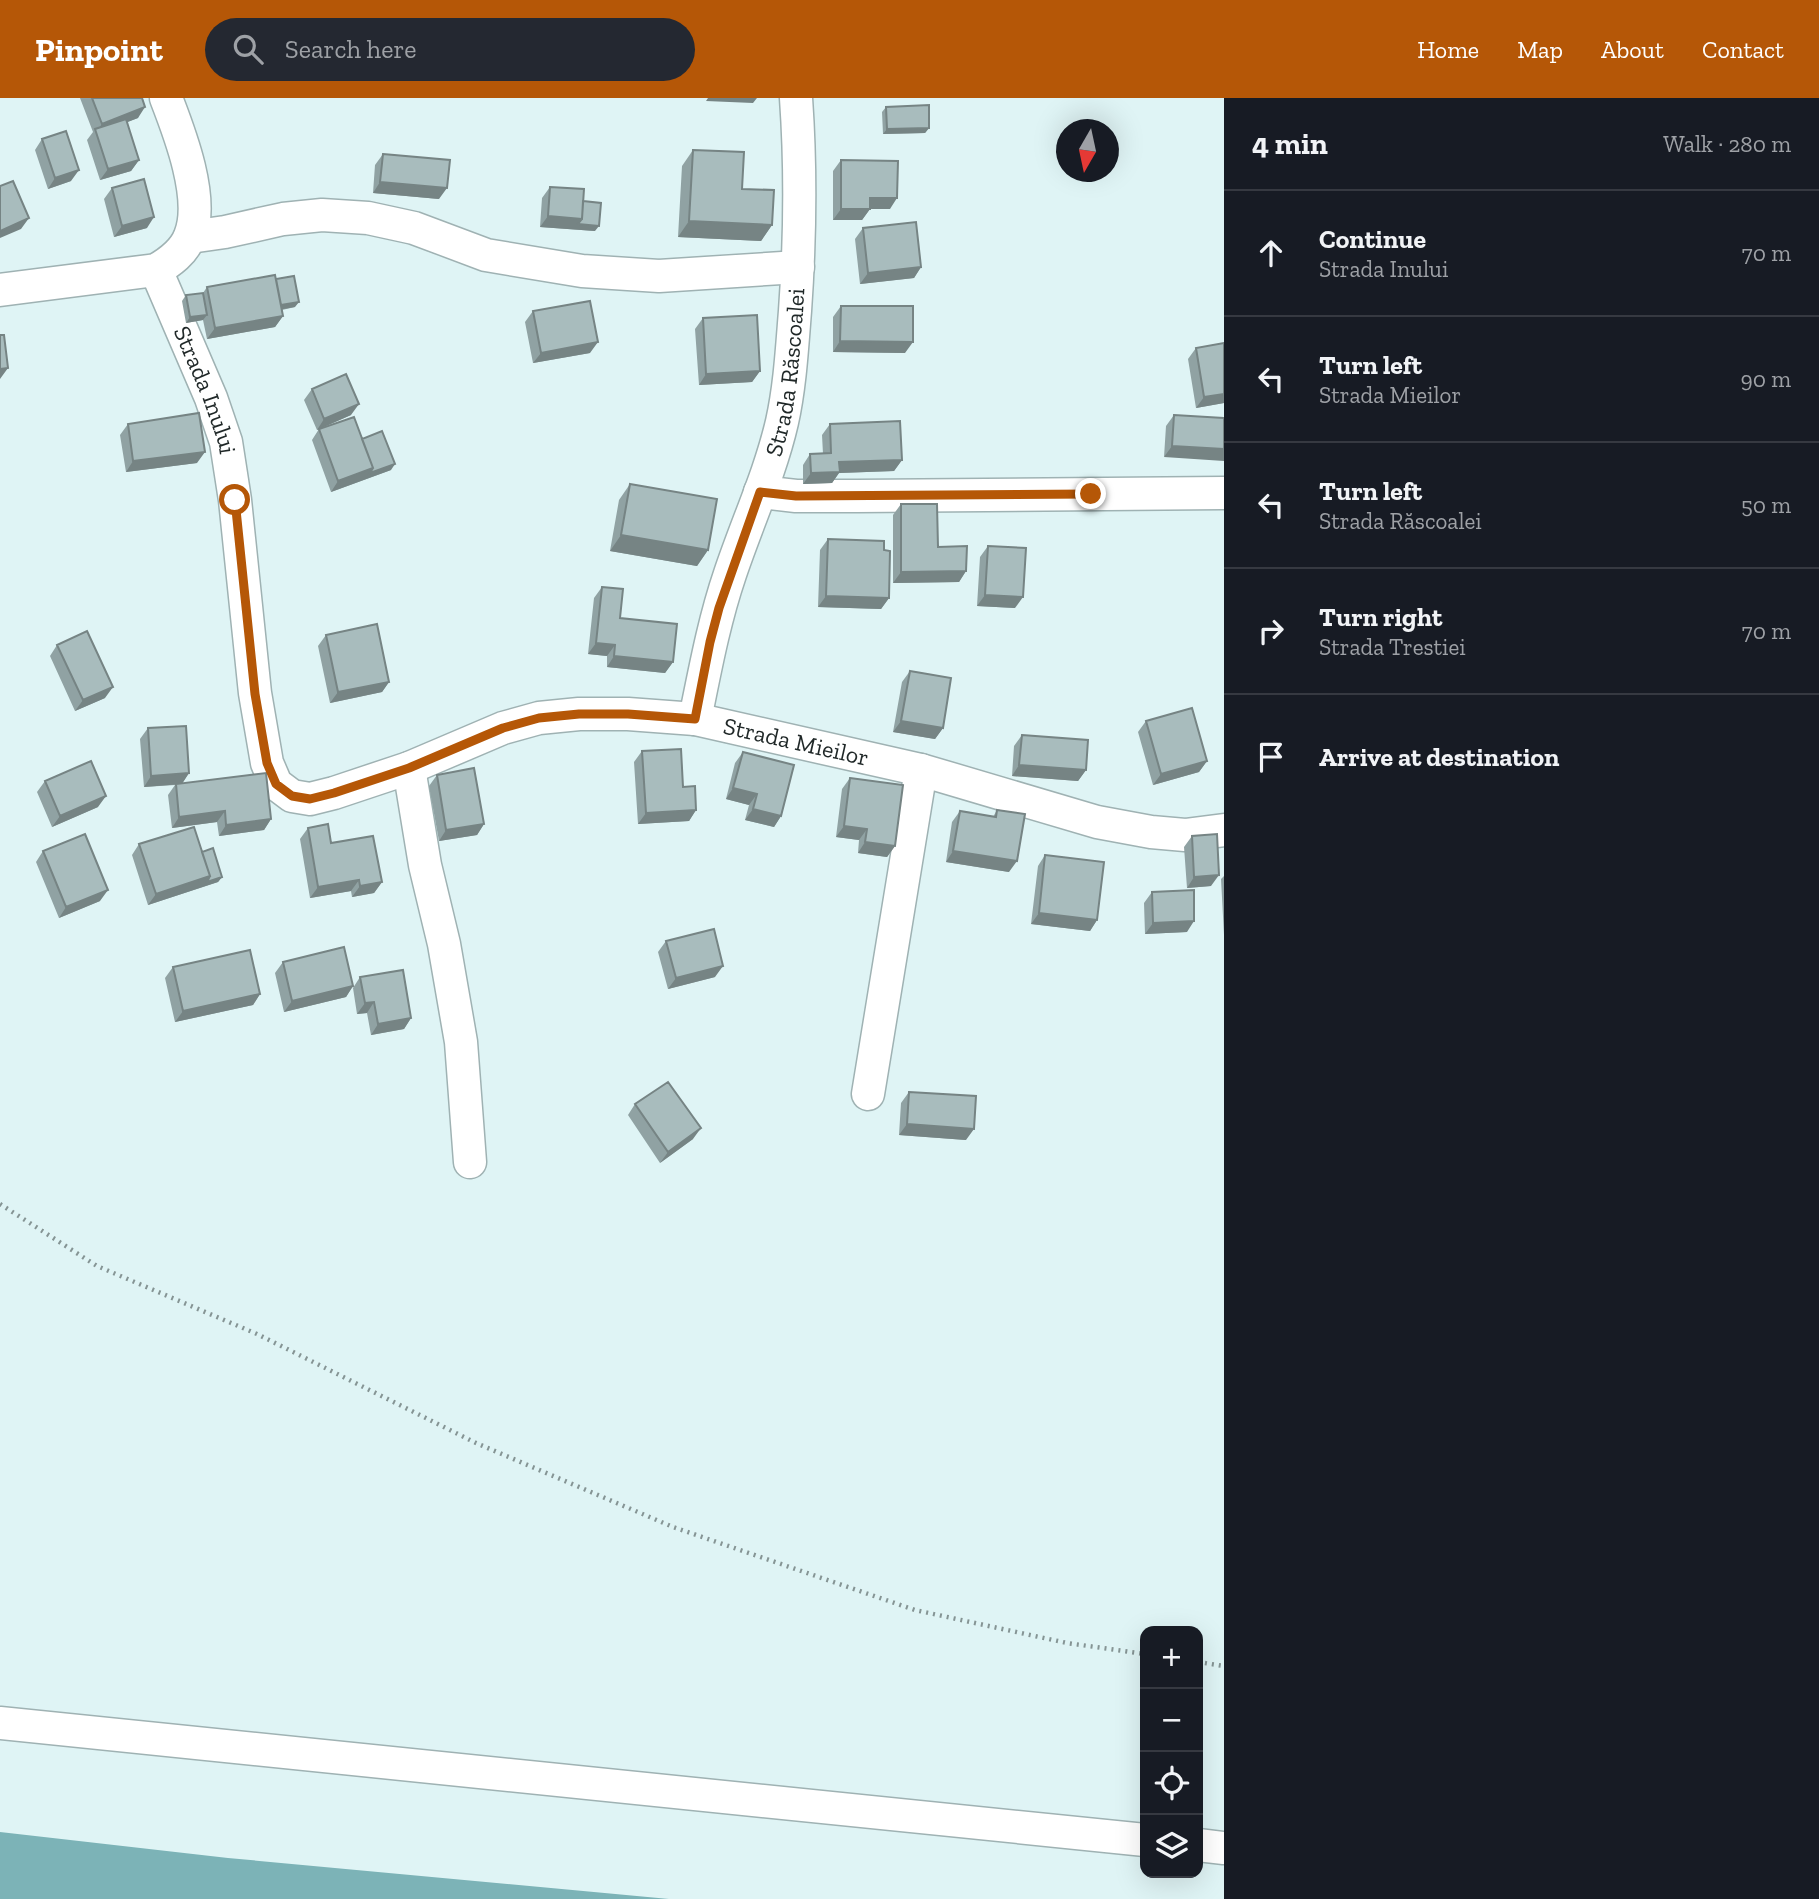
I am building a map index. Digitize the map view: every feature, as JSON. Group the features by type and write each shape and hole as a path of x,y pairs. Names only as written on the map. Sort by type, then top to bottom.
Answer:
{"street":[{"path":"0,290 156,270 182,250 190,237 196,202 187,161 166,98"},
{"name":"Strada Răscoalei","path":"695,719 719,608 773,457 782,420 792,358 798,268 796,98"},
{"path":"190,237 283,219 322,215 368,218 414,228 486,255 582,271 659,276 798,268"},
{"name":"Strada Inului","path":"156,270 211,398 226,442 235,500 255,694 267,763 276,784 292,796"},
{"path":"760,492 796,496 1224,493"},
{"name":"Strada Mieilor","path":"292,796 310,799 334,793 409,768 503,728 539,718 579,714 628,714 695,719 921,770 1097,822 1185,835 1224,830"},
{"path":"409,768 425,865 444,944 461,1042 470,1161"},
{"path":"868,1094 921,770"},
{"path":"0,1723 1140,1839"},
{"path":"1203,1846 1224,1848"}],"path":[{"path":"0,1204 97,1266 257,1334 476,1443 673,1527 915,1610 1067,1643 1140,1653"},
{"path":"1203,1663 1224,1666"}],"water":[{"path":"0,1832 228,1858 669,1899 0,1899"}],"building":[{"path":"92,98 142,98 145,107 102,124"},
{"path":"929,105 929,128 887,129 886,107"},
{"path":"126,119 139,160 108,169 95,129"},
{"path":"66,131 79,170 55,178 42,139"},
{"path":"693,150 744,152 742,189 774,190 772,225 689,221"},
{"path":"383,154 450,160 447,188 380,182"},
{"path":"841,160 898,161 897,198 870,198 870,209 841,209"},
{"path":"144,179 154,217 122,226 112,188"},
{"path":"13,181 29,218 0,231 0,186"},
{"path":"550,187 584,189 582,219 548,216"},
{"path":"583,201 601,203 599,226 578,224 582,219"},
{"path":"916,222 921,267 868,273 863,228"},
{"path":"275,275 283,316 215,328 207,287"},
{"path":"294,276 299,302 281,305 276,279"},
{"path":"203,293 207,315 190,317 186,295"},
{"path":"590,301 598,342 541,353 533,311"},
{"path":"841,306 913,306 913,342 840,341"},
{"path":"757,315 760,371 706,374 703,318"},
{"path":"0,335 4,335 8,368 0,369"},
{"path":"1224,343 1224,394 1204,397 1196,348"},
{"path":"346,374 359,404 324,419 312,389"},
{"path":"199,413 205,452 133,461 128,424"},
{"path":"1174,415 1224,418 1224,449 1172,446"},
{"path":"354,417 373,468 338,481 319,429"},
{"path":"900,421 902,460 839,462 840,472 811,473 810,454 831,453 830,424"},
{"path":"382,431 395,464 370,473 373,468 362,439"},
{"path":"630,484 717,499 708,550 621,535"},
{"path":"901,504 937,504 938,547 967,546 966,571 901,572"},
{"path":"828,539 884,541 884,550 890,551 889,598 826,596"},
{"path":"988,546 1026,548 1023,597 985,595"},
{"path":"602,587 623,589 620,618 677,624 673,662 614,656 615,645 596,643"},
{"path":"377,624 389,682 338,692 326,635"},
{"path":"87,631 113,687 83,700 57,645"},
{"path":"910,671 951,678 943,728 901,721"},
{"path":"1192,708 1207,761 1161,774 1146,721"},
{"path":"186,726 189,773 151,776 148,728"},
{"path":"1022,735 1088,740 1086,770 1019,765"},
{"path":"681,749 683,787 695,786 696,810 646,813 642,751"},
{"path":"743,752 794,765 781,816 753,809 757,794 733,788"},
{"path":"91,761 106,796 60,816 45,781"},
{"path":"474,768 484,824 446,830 437,775"},
{"path":"266,773 271,819 226,825 225,811 179,817 176,784"},
{"path":"850,778 903,785 895,846 865,842 867,829 844,826"},
{"path":"997,810 1025,814 1017,861 953,851 960,811 996,817"},
{"path":"328,824 331,843 373,836 382,882 360,886 359,880 318,887 308,828"},
{"path":"194,827 210,876 156,894 139,844"},
{"path":"85,834 108,890 66,907 43,851"},
{"path":"1217,834 1219,875 1194,877 1192,836"},
{"path":"213,848 222,877 207,882 210,876 202,852"},
{"path":"1045,855 1104,862 1097,920 1039,913"},
{"path":"1194,890 1194,921 1153,923 1152,892"},
{"path":"714,929 723,966 676,978 666,941"},
{"path":"344,947 353,986 292,1001 283,962"},
{"path":"250,950 260,994 183,1011 173,967"},
{"path":"403,970 411,1018 378,1024 374,1002 365,1003 360,977"},
{"path":"668,1082 701,1128 668,1152 635,1104"},
{"path":"909,1092 976,1096 974,1129 907,1124"}],"route":[{"path":"235,500 255,694 267,763 276,784 292,796 310,799 409,768 503,728 539,718 579,714 628,714 695,719 719,608 760,492 796,496 1091,494"}]}
